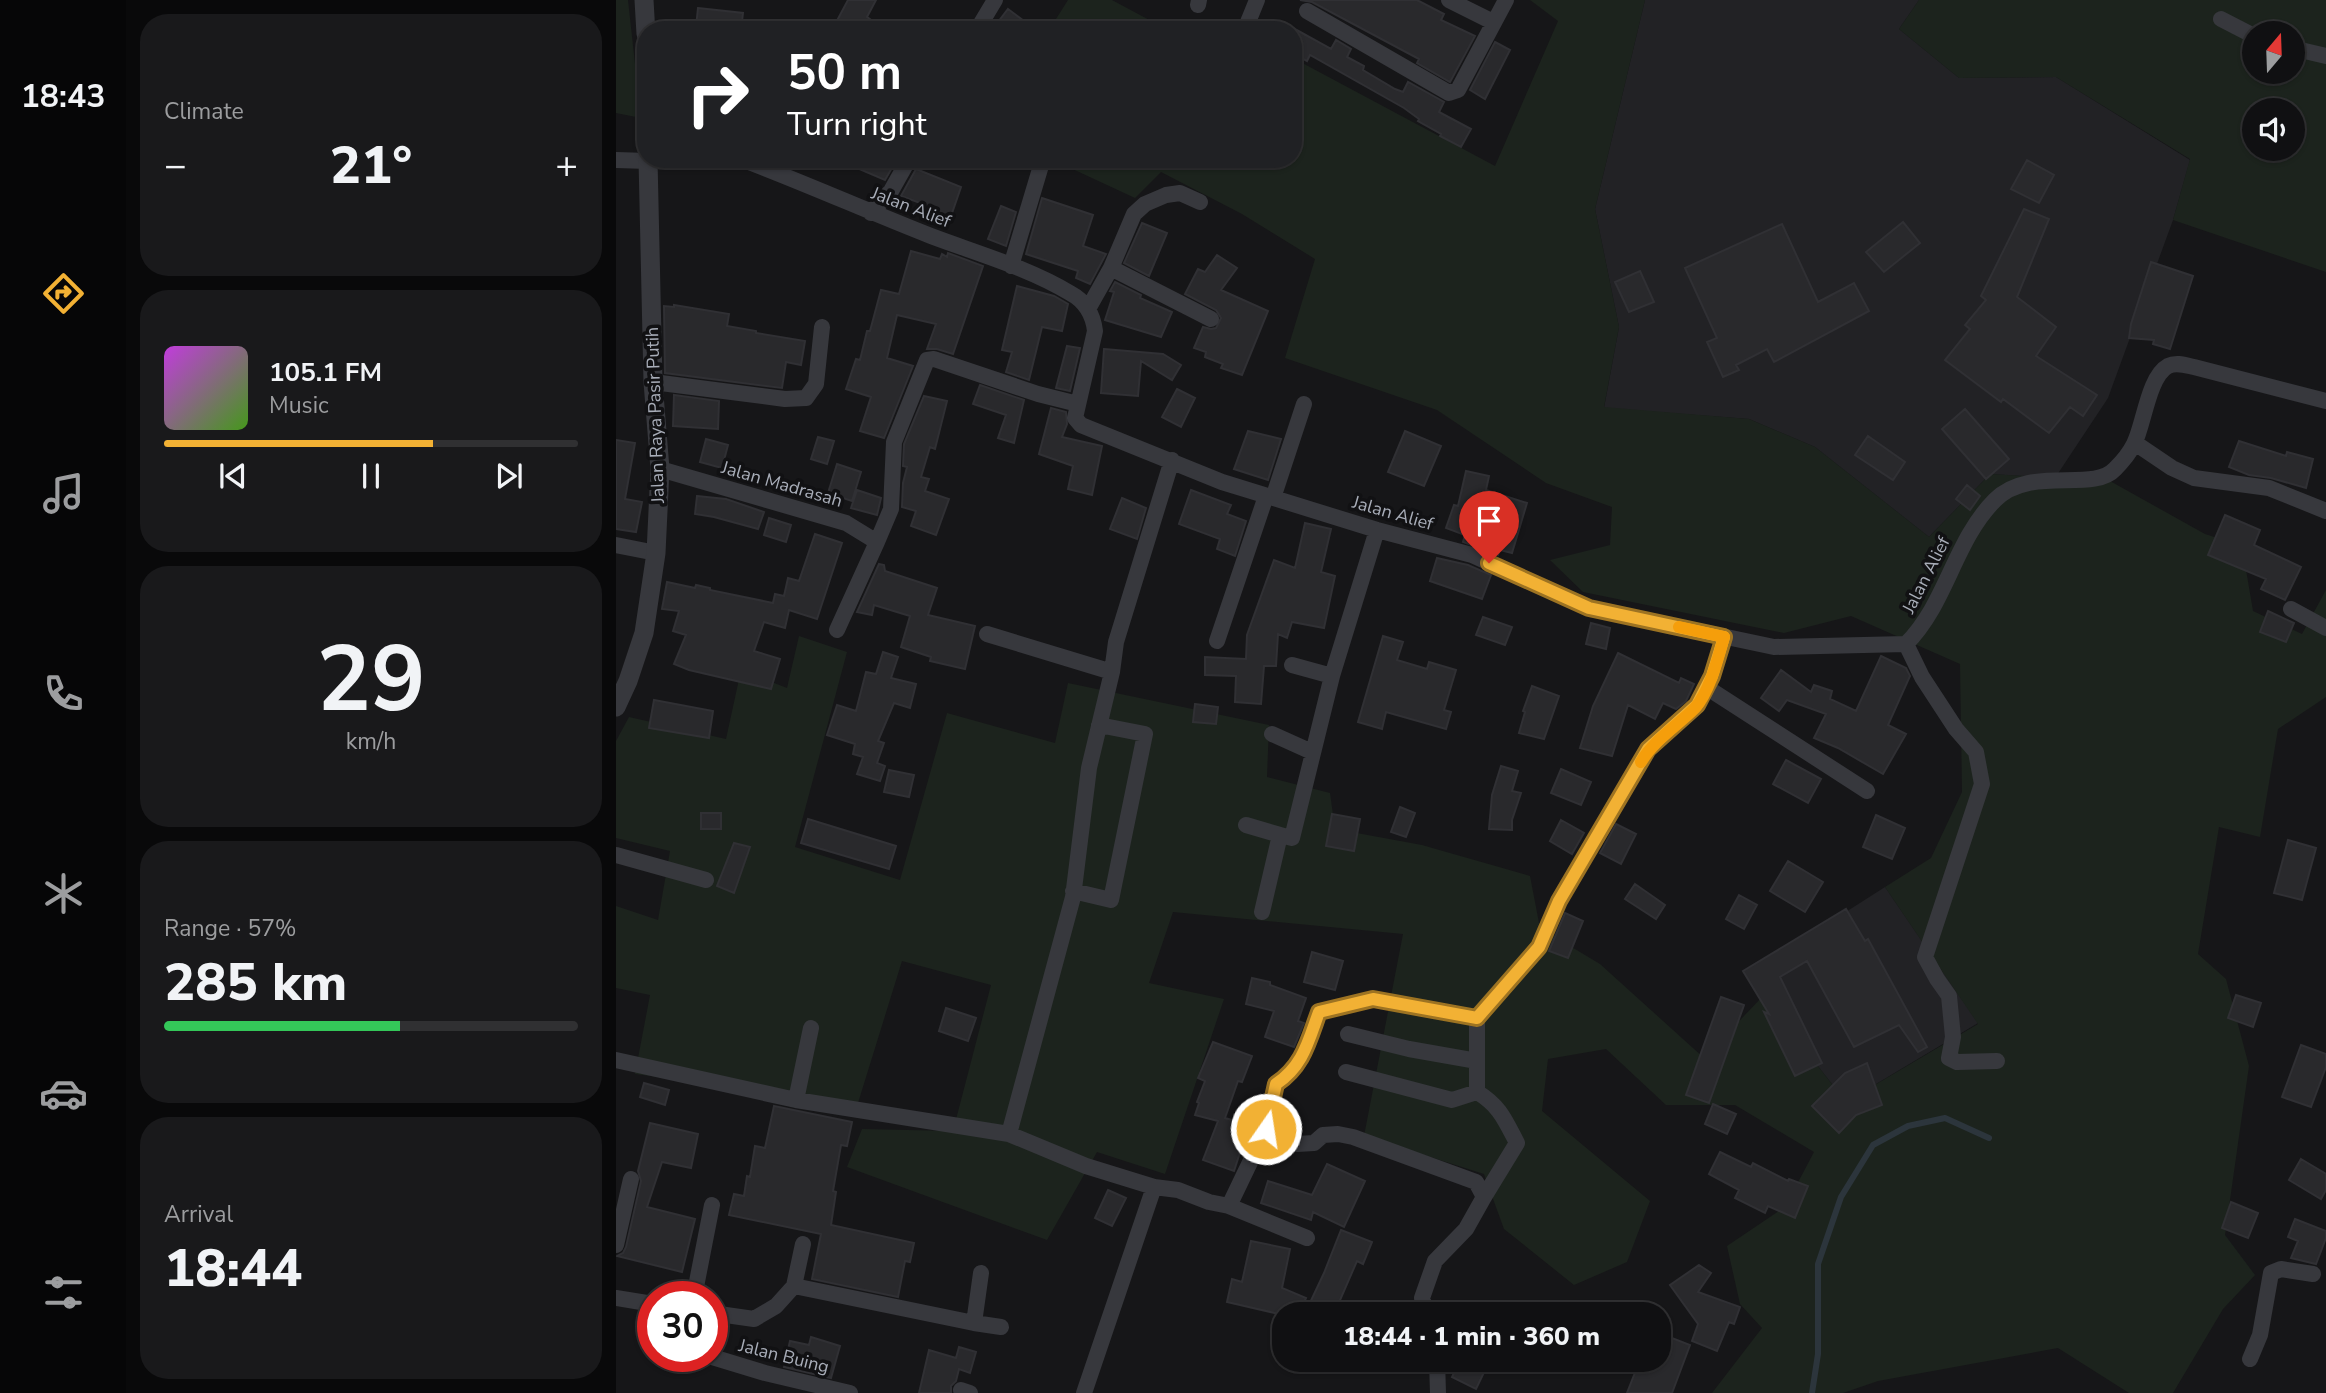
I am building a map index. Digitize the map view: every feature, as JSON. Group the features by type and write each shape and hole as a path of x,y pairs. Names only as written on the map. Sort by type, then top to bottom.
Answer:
{"street":[{"path":"644,0 645,21"},
{"path":"982,21 995,0"},
{"path":"1248,21 1257,0"},
{"path":"1449,0 1493,22"},
{"path":"1307,11 1449,93 1458,90 1506,0"},
{"path":"2221,19 2242,30"},
{"path":"2305,51 2326,56"},
{"path":"616,160 637,160"},
{"name":"Jalan Raya Pasir Putih","path":"616,707 622,679 644,634 656,553 660,469 653,382 648,168"},
{"name":"Jalan Alief","path":"763,168 1010,265 1070,292 1088,309"},
{"path":"872,213 891,191 904,168"},
{"path":"1010,265 1040,168"},
{"path":"837,630 891,509 894,442 927,360 934,359 1038,394 1078,404 1095,331 1094,319 1088,309 1111,268 1134,214 1145,204 1166,195 1180,193 1200,202"},
{"path":"1111,268 1211,319"},
{"path":"653,382 785,399 806,398 816,384 822,327"},
{"name":"Jalan Alief","path":"1078,404 1075,418 1081,425 1222,482 1377,530 1472,555 1589,608 1773,647 1906,643 1922,628 1972,527 1997,497 2016,486 2045,480 2096,479 2113,471 2134,443 2155,382 2168,366 2178,363 2326,401"},
{"path":"1217,640 1304,404"},
{"path":"2134,443 2194,478 2269,488 2326,511"},
{"path":"1009,1134 1073,891 1089,768 1112,671 1116,642 1172,460"},
{"name":"Jalan Madrasah","path":"660,469 846,523 877,542"},
{"path":"1246,825 1292,838 1332,676 1377,530"},
{"path":"616,545 656,553"},
{"path":"2291,610 2326,628"},
{"path":"987,634 1112,671"},
{"path":"1477,1092 1477,1018 1539,947 1559,901 1648,749 1697,705 1712,676 1724,637"},
{"path":"1906,643 1923,677 1956,729 1976,752 1982,784 1925,957 1949,996 1954,1037 1949,1058 1957,1062 1997,1061"},
{"path":"1292,665 1332,676"},
{"path":"1706,687 1867,791"},
{"path":"1073,891 1111,900 1145,734 1099,725"},
{"path":"1272,734 1312,751"},
{"path":"1262,912 1279,835"},
{"path":"616,855 706,880"},
{"path":"1230,1206 1266,1129 1276,1084 1292,1073 1319,1012 1373,999 1477,1018"},
{"path":"796,1100 811,1028"},
{"path":"1348,1034 1409,1049 1477,1061"},
{"path":"616,1060 796,1100 1009,1134 1086,1166 1230,1206 1307,1238"},
{"path":"1346,1072 1452,1100 1477,1092 1493,1102 1517,1143 1466,1229 1435,1261 1422,1298 1423,1302"},
{"path":"1266,1129 1297,1144 1314,1143 1323,1135 1338,1134 1353,1138 1476,1182 1484,1197"},
{"path":"616,1245 631,1179"},
{"path":"1084,1393 1154,1187"},
{"path":"698,1281 712,1205"},
{"path":"728,1315 754,1318 776,1306 794,1286 803,1244"},
{"path":"2250,1359 2260,1335 2271,1273 2281,1269 2313,1273"},
{"path":"974,1323 981,1273"},
{"path":"794,1286 1001,1327"},
{"path":"616,1298 637,1301"},
{"name":"Jalan Buing","path":"728,1362 850,1393"},
{"path":"1437,1372 1438,1393"}],"shaded area":[{"path":"616,0 628,0 637,82 637,117 616,113"},
{"path":"1068,0 1112,0 1151,21 1055,21"},
{"path":"1530,0 1645,0 1595,209 1619,327 1604,407 1749,419 1815,447 1929,537 1990,474 2110,481 2205,534 2242,546 2253,611 2302,634 2326,590 2326,697 2278,729 2260,837 2219,827 2198,954 2226,979 2249,1066 2225,1235 2255,1275 2223,1309 2173,1393 2129,1393 2058,1348 1878,1381 1843,1393 1712,1393 1762,1328 1740,1304 1727,1246 1785,1207 1814,1152 1735,1105 1666,1105 1606,1049 1548,1059 1542,1111 1650,1201 1627,1262 1574,1285 1504,1229 1484,1174 1364,1136 1403,934 1173,912 1149,983 1224,999 1165,1174 1097,1152 1047,1240 847,1167 862,1129 953,1131 991,985 902,961 858,1103 635,1074 650,995 616,988 616,906 658,920 670,851 616,838 616,741 629,717 726,739 741,670 787,688 799,636 847,652 795,847 900,880 947,713 1055,743 1068,683 1269,725 1267,777 1330,793 1335,829 1422,845 1530,876 1540,928 1600,964 1704,1058 1763,996 1846,1102 1978,1024 1885,887 1931,858 1962,792 1960,664 1851,616 1784,633 1583,592 1550,560 1610,545 1612,507 1546,483 1437,410 1285,358 1315,259 1242,214 1161,172 1135,198 1070,168 1302,168 1302,63 1495,166 1558,21"},
{"path":"1645,0 1919,0 1899,29 1959,78 2056,77 2190,160 2173,220 2108,398 2055,478 1990,474 1929,537 1815,447 1749,419 1604,408 1619,327 1595,209"},
{"path":"1919,0 2326,0 2326,272 2173,220 2190,159 2056,77 1959,78 1899,29"},
{"path":"1885,887 1978,1023 1846,1102 1763,996 1766,963"}],"building":[{"path":"848,0 876,0 867,17 869,21 837,21"},
{"path":"1300,0 1417,0 1444,14 1441,20 1475,36 1450,82 1417,63 1419,59 1312,2"},
{"path":"698,8 743,13 742,21 697,21"},
{"path":"1008,9 1024,21 999,21"},
{"path":"1302,33 1331,49 1336,40 1351,49 1347,57 1364,66 1363,70 1403,92 1408,82 1444,102 1439,112 1471,129 1461,147 1418,121 1419,119 1404,108 1310,55 1307,61 1302,58"},
{"path":"1495,42 1510,50 1485,99 1470,90"},
{"path":"2027,160 2054,175 2039,203 2011,189"},
{"path":"857,168 892,168 885,180"},
{"path":"916,169 961,187 950,219 932,213 934,208 901,196"},
{"path":"1042,198 1093,215 1083,246 1106,254 1090,284 1076,278 1078,271 1026,254"},
{"path":"1001,206 1016,212 1006,246 988,239"},
{"path":"2024,209 2049,219 2017,297 2056,327 2036,356 2097,395 2083,416 2070,407 2049,433 2003,399 2001,402 1945,360 1970,329 1965,325 1986,300 1981,296"},
{"path":"1903,222 1920,243 1884,272 1866,252"},
{"path":"1142,223 1167,233 1149,276 1124,263"},
{"path":"1782,224 1818,302 1854,283 1869,311 1774,362 1767,349 1736,365 1739,370 1723,377 1707,342 1717,338 1685,268"},
{"path":"911,251 940,259 942,254 947,257 948,253 983,266 953,354 927,349 936,324 897,315 887,358 913,366 884,438 860,431 871,397 846,389 856,359 860,360 881,290 899,294"},
{"path":"1217,255 1237,268 1221,290 1268,311 1242,375 1221,368 1223,364 1205,357 1206,352 1194,348 1203,327 1216,328 1221,318 1216,310 1185,294 1198,269 1205,272"},
{"path":"2151,262 2193,276 2170,349 2153,344 2154,340 2129,338"},
{"path":"1640,271 1654,302 1629,312 1615,282"},
{"path":"1115,282 1141,295 1140,298 1172,312 1161,337 1105,320 1114,292 1110,291"},
{"path":"1017,286 1054,296 1068,304 1062,331 1042,327 1029,380 1006,372 1012,352 1002,350"},
{"path":"674,305 729,314 727,326 805,341 801,365 786,362 782,388 665,373 664,306"},
{"path":"1067,346 1080,348 1070,391 1056,388"},
{"path":"1104,349 1163,354 1181,365 1172,380 1141,361 1138,396 1101,393"},
{"path":"980,385 1024,400 1014,443 998,438 1006,415 973,404"},
{"path":"1177,389 1195,398 1181,427 1162,417"},
{"path":"674,395 719,401 718,429 673,426"},
{"path":"924,396 947,401 935,449 930,447 921,477 929,479 925,491 949,499 936,535 911,526 916,511 902,507 907,467 903,466 904,444"},
{"path":"1051,408 1066,412 1067,424 1062,437 1102,446 1092,495 1068,489 1073,466 1039,454"},
{"path":"1965,409 2009,459 1986,479 1942,429"},
{"path":"1248,431 1281,439 1268,480 1234,469"},
{"path":"1405,431 1441,446 1424,486 1388,472"},
{"path":"1868,436 1905,462 1893,480 1855,455"},
{"path":"818,437 834,441 827,464 811,459"},
{"path":"706,439 728,445 722,468 700,462"},
{"path":"616,440 635,443 625,499 642,502 636,532 616,529"},
{"path":"2239,441 2286,456 2287,452 2313,459 2306,488 2249,475 2229,467"},
{"path":"837,464 861,472 852,501 828,493"},
{"path":"1466,471 1489,476 1486,490 1527,503 1512,553 1500,550 1498,555 1463,542 1465,535 1446,528 1454,505 1458,506"},
{"path":"1967,485 1980,496 1970,510 1956,499"},
{"path":"857,490 881,498 877,515 851,508"},
{"path":"1191,490 1231,505 1227,514 1246,521 1235,556 1217,549 1220,539 1179,524"},
{"path":"697,496 726,499 764,512 758,529 695,514"},
{"path":"1122,498 1146,508 1137,539 1110,529"},
{"path":"2225,515 2260,530 2254,545 2301,567 2285,600 2261,589 2266,579 2208,555"},
{"path":"769,518 791,525 786,542 764,535"},
{"path":"1305,523 1331,529 1321,572 1335,576 1324,628 1292,622 1287,638 1278,634 1276,666 1264,666 1261,704 1235,702 1236,676 1205,675 1205,657 1246,659 1247,635 1274,560 1295,568"},
{"path":"815,534 842,543 817,619 789,610 785,628 764,622 754,651 780,659 771,689 674,664 686,635 673,631 679,611 662,609 667,582 695,588 696,585 773,603 775,594 784,596 788,578 799,581"},
{"path":"1437,558 1468,565 1491,575 1482,599 1430,581"},
{"path":"879,564 884,565 885,571 937,588 928,615 975,626 965,669 930,661 931,657 901,647 910,616 874,605 872,615 857,612"},
{"path":"2268,611 2294,623 2286,642 2260,632"},
{"path":"1483,617 1512,627 1505,645 1476,635"},
{"path":"1591,623 1610,628 1606,649 1586,644"},
{"path":"1383,636 1403,642 1397,660 1427,669 1429,662 1456,670 1444,710 1451,712 1446,729 1386,712 1382,729 1358,722"},
{"path":"883,652 898,657 891,678 916,684 910,708 894,703 878,741 884,743 877,763 885,766 880,781 857,774 863,757 853,754 855,744 827,735 837,705 856,711 866,672 876,674"},
{"path":"1618,653 1679,683 1681,678 1694,684 1686,701 1676,709 1663,703 1655,719 1628,705 1612,756 1580,748 1593,706"},
{"path":"1881,656 1906,668 1910,676 1888,725 1906,734 1883,774 1838,748 1814,738 1826,714 1787,700 1779,711 1761,698 1781,670 1811,692 1814,685 1832,691 1830,699 1856,711"},
{"path":"1532,686 1559,696 1544,739 1519,733"},
{"path":"654,700 713,711 709,738 649,728"},
{"path":"1195,704 1218,707 1216,724 1193,722"},
{"path":"1786,760 1821,779 1808,803 1773,784"},
{"path":"1501,766 1518,771 1512,791 1521,793 1512,820 1512,830 1489,829 1492,795"},
{"path":"1561,769 1591,782 1581,805 1551,793"},
{"path":"889,770 914,775 909,797 884,792"},
{"path":"1400,807 1415,813 1406,837 1391,832"},
{"path":"701,813 721,813 721,829 701,829"},
{"path":"1332,814 1360,819 1354,851 1326,846"},
{"path":"1876,815 1905,828 1892,859 1863,847"},
{"path":"808,819 896,846 889,869 801,843"},
{"path":"1561,820 1584,833 1572,854 1550,841"},
{"path":"1616,824 1636,834 1621,864 1600,853"},
{"path":"2288,840 2316,848 2302,900 2274,893"},
{"path":"734,843 750,847 734,893 717,886"},
{"path":"1788,861 1823,882 1805,912 1770,891"},
{"path":"1635,884 1665,905 1656,919 1625,899"},
{"path":"1739,895 1757,905 1744,929 1726,919"},
{"path":"1846,909 1865,941 1868,939 1927,1047 1918,1052 1899,1025 1854,1047 1807,961 1780,977 1822,1063 1795,1076 1764,1012 1769,1014 1743,971"},
{"path":"1565,913 1583,921 1568,958 1549,951"},
{"path":"1312,952 1343,961 1335,990 1304,982"},
{"path":"1252,978 1270,982 1270,985 1306,998 1298,1021 1304,1023 1294,1047 1265,1037 1274,1011 1246,1004"},
{"path":"2236,995 2261,1003 2253,1027 2228,1018"},
{"path":"1721,997 1744,1005 1709,1103 1686,1095"},
{"path":"946,1008 976,1018 968,1041 939,1031"},
{"path":"1213,1042 1252,1056 1242,1082 1238,1081 1225,1118 1249,1125 1234,1171 1203,1160 1218,1121 1195,1115 1205,1081 1198,1078"},
{"path":"2301,1045 2326,1054 2326,1067 2311,1107 2282,1097"},
{"path":"1867,1063 1882,1105 1856,1115 1839,1133 1812,1106 1845,1073"},
{"path":"644,1083 669,1090 665,1105 640,1097"},
{"path":"1713,1104 1736,1114 1727,1134 1705,1124"},
{"path":"774,1106 852,1122 847,1146 841,1145 833,1191 836,1192 831,1225 914,1243 910,1262 905,1261 898,1297 812,1279 821,1234 729,1215 734,1194 744,1196 755,1146 765,1148"},
{"path":"650,1123 698,1134 691,1168 662,1162 647,1207 695,1219 682,1272 617,1256 623,1253 626,1247 641,1181 638,1171"},
{"path":"1720,1152 1751,1167 1753,1163 1788,1181 1789,1179 1808,1186 1795,1218 1768,1206 1765,1213 1735,1198 1739,1190 1709,1174"},
{"path":"2301,1159 2326,1174 2326,1190 2321,1199 2289,1180"},
{"path":"1327,1164 1365,1181 1344,1227 1313,1212 1311,1220 1261,1203 1268,1181 1312,1195"},
{"path":"1108,1190 1126,1198 1112,1226 1095,1218"},
{"path":"2231,1202 2258,1213 2248,1238 2222,1228"},
{"path":"2295,1219 2326,1231 2316,1264 2291,1258 2298,1241 2288,1237"},
{"path":"1341,1230 1372,1242 1363,1264 1357,1261 1339,1302 1310,1302"},
{"path":"1251,1241 1290,1249 1282,1288 1306,1298 1304,1302 1272,1302 1272,1312 1227,1302 1232,1279 1242,1282"},
{"path":"1699,1265 1711,1273 1698,1292 1740,1307 1734,1324 1729,1322 1717,1351 1692,1341 1698,1324 1670,1285"},
{"path":"811,1337 840,1346 831,1378 784,1367 790,1341 809,1345"},
{"path":"1671,1338 1690,1345 1672,1393 1627,1393 1635,1372 1671,1372"},
{"path":"959,1347 976,1352 970,1373 959,1369 956,1381 951,1386 951,1393 919,1393 929,1350 956,1358"},
{"path":"1454,1372 1484,1372 1476,1389 1452,1377"}],"waterway":[{"path":"1812,1393 1818,1354 1818,1264 1841,1197 1873,1145 1908,1126 1945,1118 1989,1138"}],"slow traffic":[{"path":"1641,762 1648,749 1697,705 1712,676 1724,637 1679,627"}],"route":[{"path":"1266,1129 1276,1084 1292,1073 1319,1012 1373,999 1477,1018 1539,947 1559,901 1648,749 1697,705 1712,676 1724,637 1589,608 1489,563"}]}
